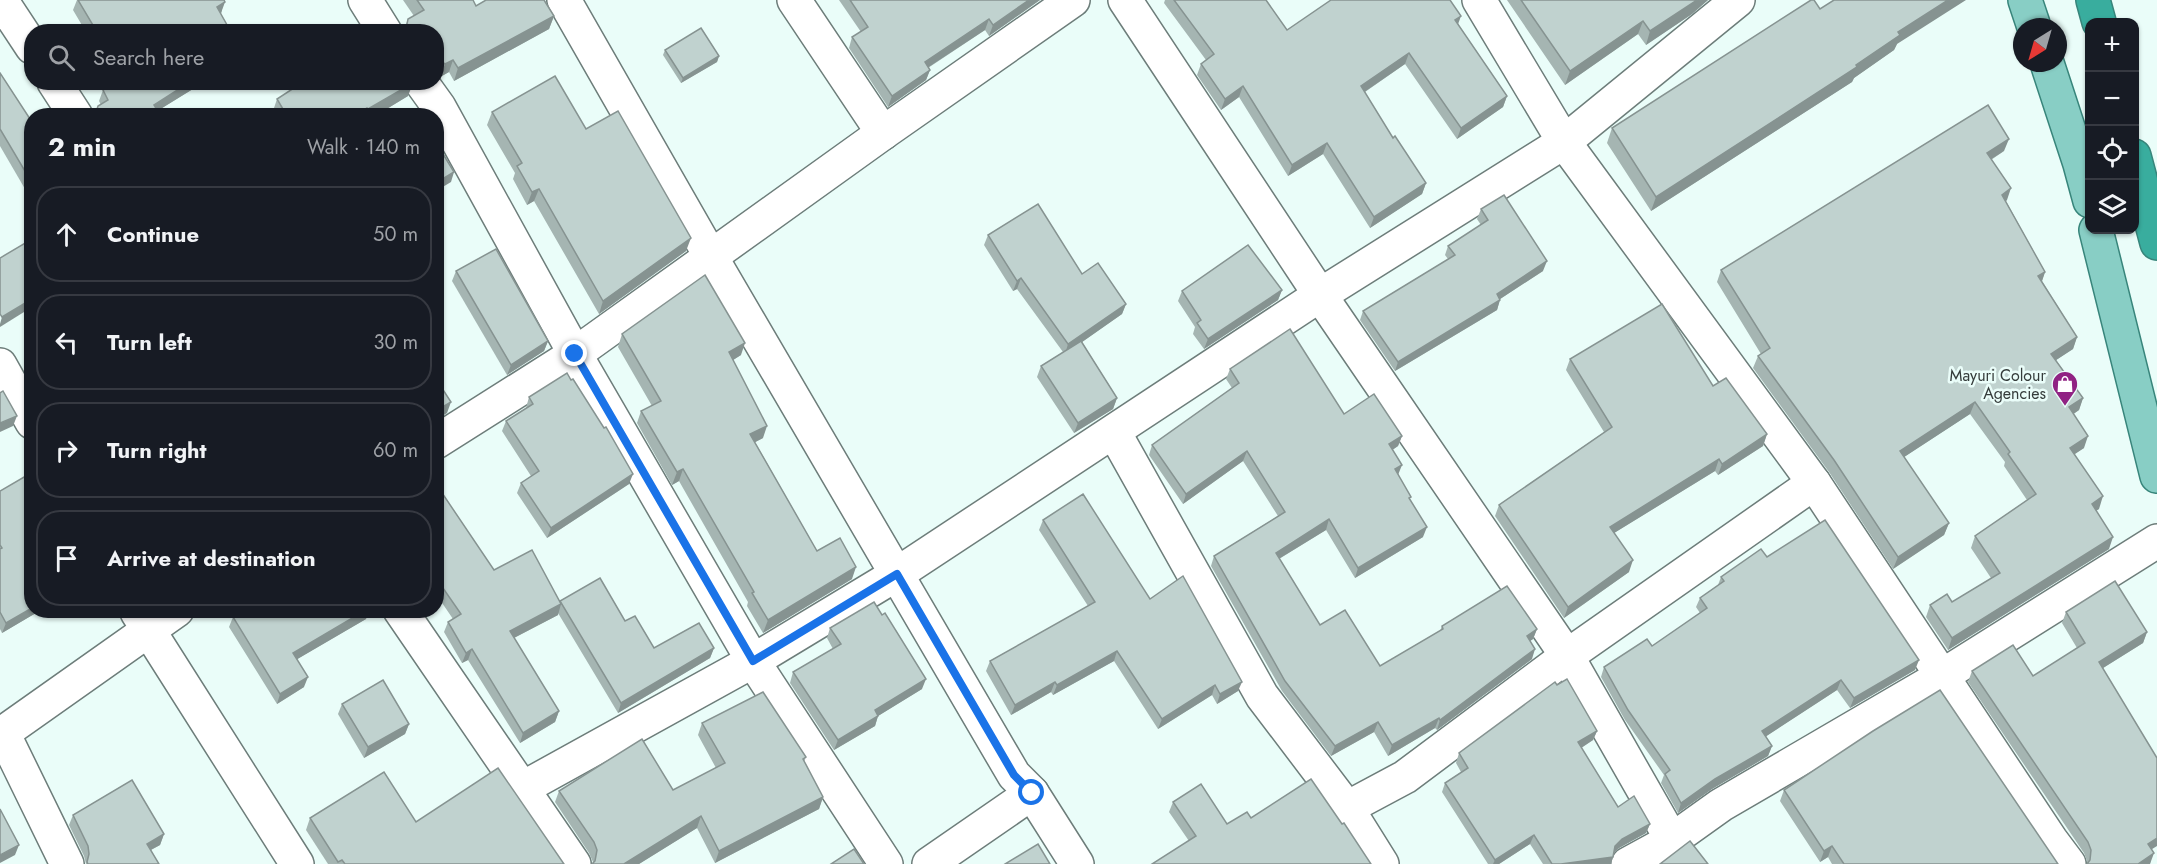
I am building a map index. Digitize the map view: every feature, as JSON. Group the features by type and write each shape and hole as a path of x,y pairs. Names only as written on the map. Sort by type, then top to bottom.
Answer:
{"highway":[{"path":"2093,0 2098,18"},
{"path":"2139,175 2157,243"}],"main road":[{"path":"2025,0 2031,18"},
{"path":"2050,72 2085,182"},
{"path":"2097,234 2157,476"}],"street":[{"path":"365,0 380,24"},
{"path":"564,0 711,257 1014,775 1032,793 1077,864"},
{"path":"794,0 883,133"},
{"path":"444,437 575,354 1073,0"},
{"path":"1125,0 1320,295 1567,656 1672,840"},
{"path":"1479,0 1564,142 1814,483 2050,840 2069,864"},
{"path":"523,788 753,661 897,574 1320,295 1564,142 1738,0"},
{"path":"5,4 24,34"},
{"path":"59,90 71,108"},
{"path":"427,90 440,108"},
{"path":"444,116 575,354 753,661 886,864"},
{"path":"0,365 24,408"},
{"path":"1114,432 1262,696 1347,808 1382,864"},
{"path":"1347,808 1406,777 1567,656 1814,483"},
{"path":"1628,864 1672,840 1721,805 1942,676 2157,541"},
{"path":"406,618 574,864"},
{"path":"67,864 3,733 142,620 297,864"},
{"path":"929,864 1032,793"}],"building":[{"path":"78,0 224,0 225,2 217,7 227,24 92,24"},
{"path":"417,0 473,0 476,6 486,0 544,0 554,16 458,68 453,60 444,63 444,24 407,24 408,19 424,10"},
{"path":"850,0 1029,0 993,25 989,19 925,62 930,70 892,96 852,37 868,27"},
{"path":"1174,0 1266,0 1287,30 1331,0 1450,0 1461,16 1455,20 1507,96 1461,128 1409,53 1361,86 1393,138 1395,136 1426,183 1374,217 1327,143 1292,165 1243,86 1225,99 1201,64 1214,54"},
{"path":"1521,0 1697,0 1650,31 1643,21 1570,71"},
{"path":"1814,0 1820,9 1834,0 1948,0 1898,32 1900,35 1856,65 1857,67 1656,197 1612,128"},
{"path":"701,28 719,56 683,78 665,50"},
{"path":"0,73 24,110 24,170 0,129"},
{"path":"555,76 586,129 618,111 691,238 603,301 539,189 532,192 517,166 522,163 492,112"},
{"path":"103,90 177,90 154,105 156,108 97,108 108,100"},
{"path":"291,90 401,90 370,108 282,108 277,99"},
{"path":"1988,105 2009,139 1987,153 2011,188 2002,195 2045,272 2038,276 2077,337 2051,354 2083,398 2069,407 2088,436 2070,448 2103,496 2092,504 2113,537 1952,638 1930,605 1947,594 1952,602 2000,573 1975,536 2036,494 2008,454 2010,452 1975,402 1900,451 1949,523 1898,557 1834,460 1758,356 1770,348 1721,270"},
{"path":"444,156 454,172 444,178"},
{"path":"1504,195 1547,261 1497,294 1500,300 1398,362 1363,311 1455,255 1448,246 1488,220 1481,209"},
{"path":"1038,204 1082,274 1098,263 1126,304 1068,344 1021,278 1017,281 988,235"},
{"path":"24,244 24,304 2,317 0,314 0,258"},
{"path":"1248,245 1282,290 1208,339 1197,323 1201,320 1182,291"},
{"path":"496,249 548,341 511,365 456,271"},
{"path":"705,275 745,343 729,352 767,426 750,434 817,551 840,538 856,567 768,620 683,469 677,472 641,411 661,401 622,334"},
{"path":"1662,304 1713,386 1726,378 1767,434 1722,464 1719,459 1610,527 1633,560 1568,607 1499,505 1612,427 1570,359"},
{"path":"1290,329 1344,414 1374,394 1402,436 1389,444 1402,465 1395,469 1427,527 1358,568 1329,519 1276,553 1320,625 1345,610 1380,666 1443,629 1442,626 1507,586 1537,629 1527,636 1535,649 1440,720 1439,718 1392,745 1378,722 1335,746 1285,681 1214,556 1285,512 1247,451 1186,494 1152,445 1239,383 1230,369"},
{"path":"1081,341 1117,398 1078,423 1041,366"},
{"path":"567,373 604,428 606,427 633,474 551,528 521,483 539,471 506,421 533,404 529,397"},
{"path":"3,391 17,416 0,423 0,393"},
{"path":"444,391 451,402 444,406"},
{"path":"24,477 24,613 6,623 0,612 0,549 2,548 0,545 0,491"},
{"path":"1083,494 1150,599 1183,576 1242,682 1220,694 1215,685 1162,719 1117,651 1057,685 1055,682 1015,705 990,661 1095,602 1043,520"},
{"path":"444,496 494,570 532,550 561,604 510,631 559,711 523,733 472,649 466,653 448,622 461,614 444,590"},
{"path":"1825,520 1919,660 1854,698 1841,680 1762,731 1772,746 1715,779 1681,803 1665,774 1670,770 1628,710 1604,667 1647,639 1652,646 1707,608 1700,598 1724,581 1721,577 1761,549 1767,557"},
{"path":"600,578 625,621 635,616 654,648 699,623 714,648 621,703 560,601"},
{"path":"2115,581 2147,632 2099,662 2157,758 2157,838 2148,844 2154,853 2138,864 2087,864 2091,850 2088,842 1972,671 2013,645 2033,676 2085,643 2066,612"},
{"path":"874,602 882,615 885,613 926,679 875,710 878,716 838,740 793,672 841,644 830,628"},
{"path":"234,618 352,618 293,653 308,677 280,694"},
{"path":"1567,679 1597,731 1578,742 1618,807 1634,796 1650,824 1622,839 1615,846 1613,857 1552,864 1534,835 1495,860 1445,783 1468,768 1459,753 1555,682 1557,685"},
{"path":"383,680 409,724 368,747 342,704"},
{"path":"1940,690 2058,864 1844,864 1832,846 1824,851 1784,790"},
{"path":"763,692 806,757 803,759 823,797 719,851 701,816 624,864 592,864 595,861 597,850 594,842 559,791 642,739 673,790 725,763 702,723"},
{"path":"498,768 564,864 345,864 342,860 338,862 310,818 384,772 416,822"},
{"path":"1311,779 1371,864 1152,864 1196,836 1173,802 1201,784 1227,824 1247,812 1251,818"},
{"path":"132,780 164,834 147,844 159,864 88,864 88,846 73,815"},
{"path":"0,809 19,845 0,855"},
{"path":"1690,841 1708,864 1660,864"},
{"path":"1038,844 1050,864 1005,864"},
{"path":"854,849 864,864 831,864"}],"place":[{"name":"Mayuri Colour Agencies","path":"2065,407"}],"route":[{"path":"575,354 753,661 897,574 1014,775 1032,793"}]}
